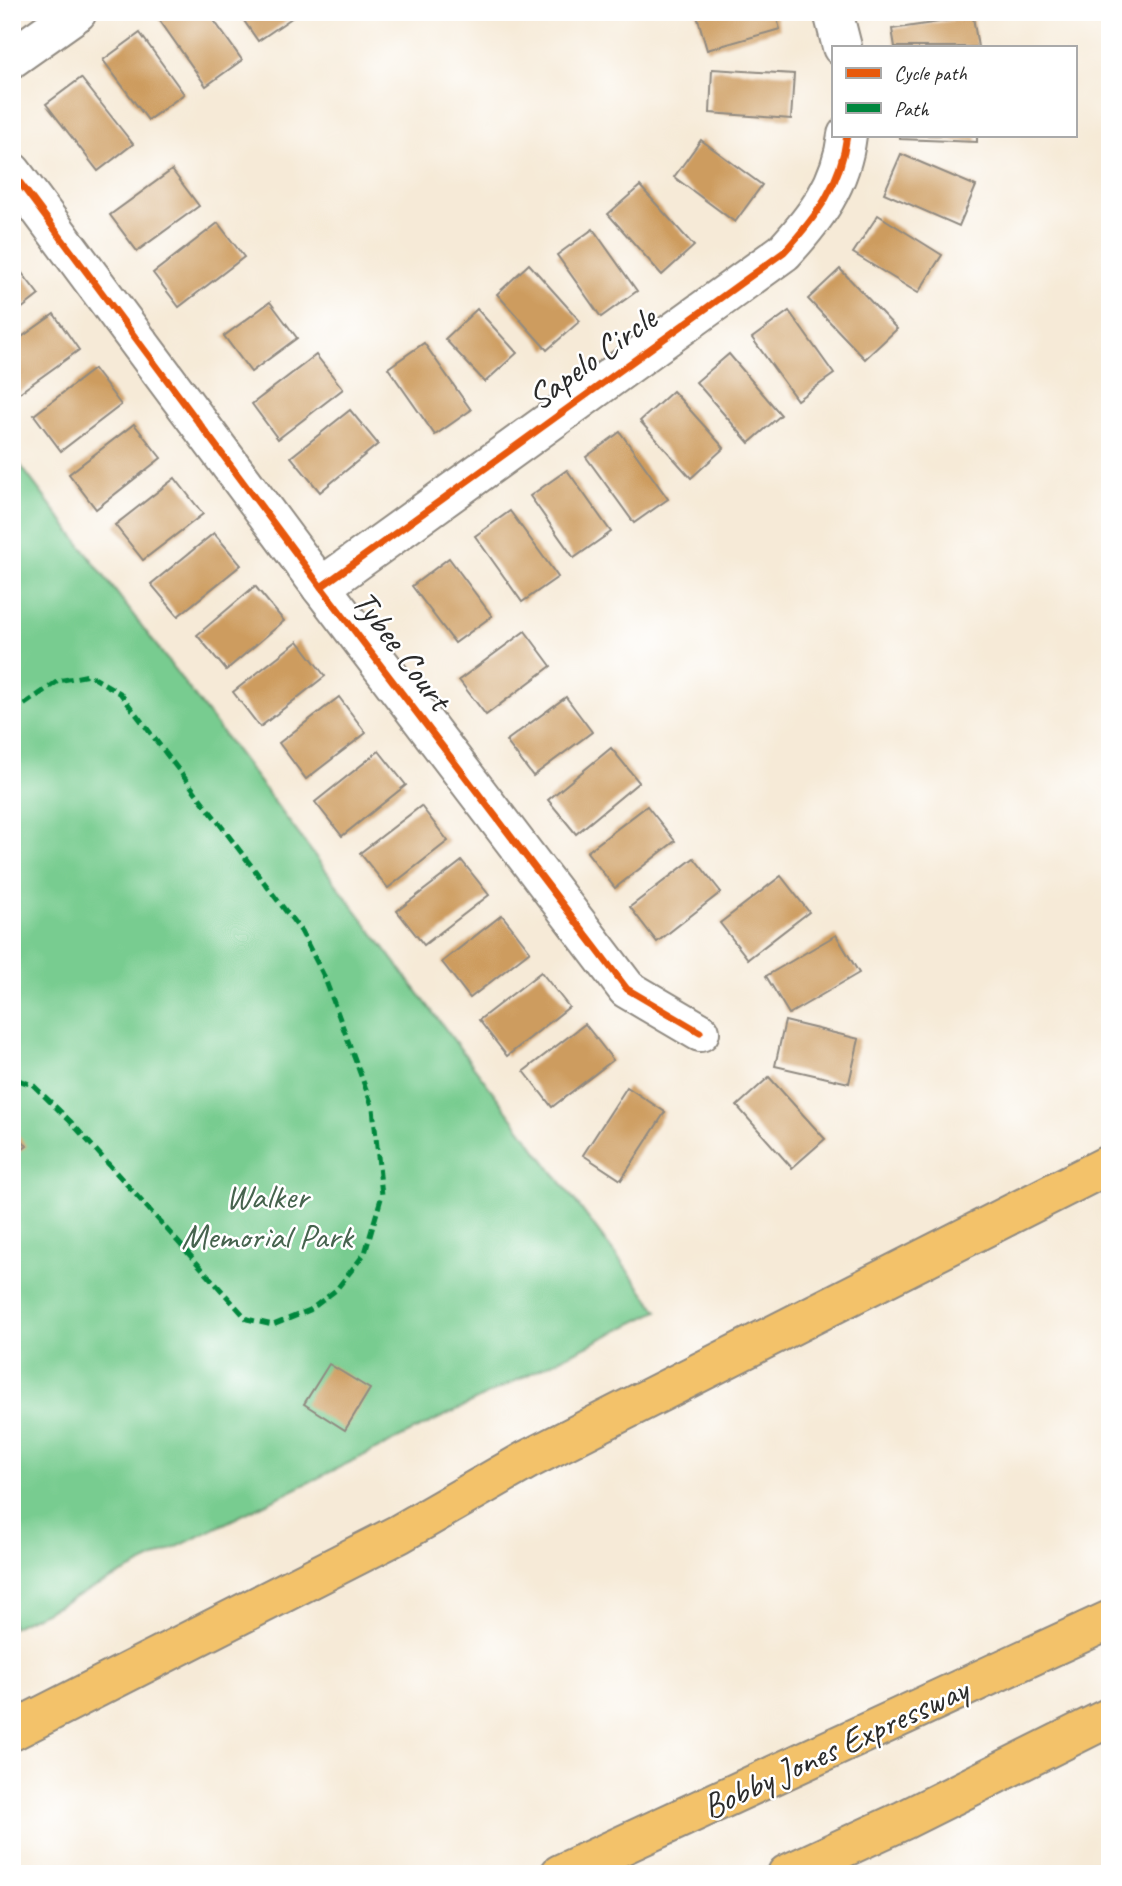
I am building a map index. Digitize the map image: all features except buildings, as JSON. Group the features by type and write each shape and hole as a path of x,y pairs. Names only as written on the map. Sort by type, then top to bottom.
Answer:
{"main road":[{"path":"12,1731 399,1534 527,1460 1110,1164"},
{"name":"Bobby Jones Expressway","path":"560,1874 1110,1620"},
{"path":"787,1874 904,1820 1110,1717"}],"street":[{"path":"12,58 77,12"},
{"path":"833,12 842,46"},
{"name":"Sapelo Circle","path":"321,587 783,252 820,212 836,183 847,136"},
{"name":"Tybee Court","path":"12,172 321,587 627,989 700,1032"}],"green space":[{"name":"Walker Memorial Park","path":"12,454 658,1311 12,1628"}],"marked path":[{"path":"12,713 58,681 89,675 120,693 301,931 324,976 373,1108 382,1195 365,1253 336,1290 310,1310 273,1325 247,1319 70,1121 33,1085 12,1078"}],"cycle path":[{"path":"321,587 784,252 826,198 839,169 847,136"},
{"path":"12,172 321,587 627,989 700,1032"}]}
